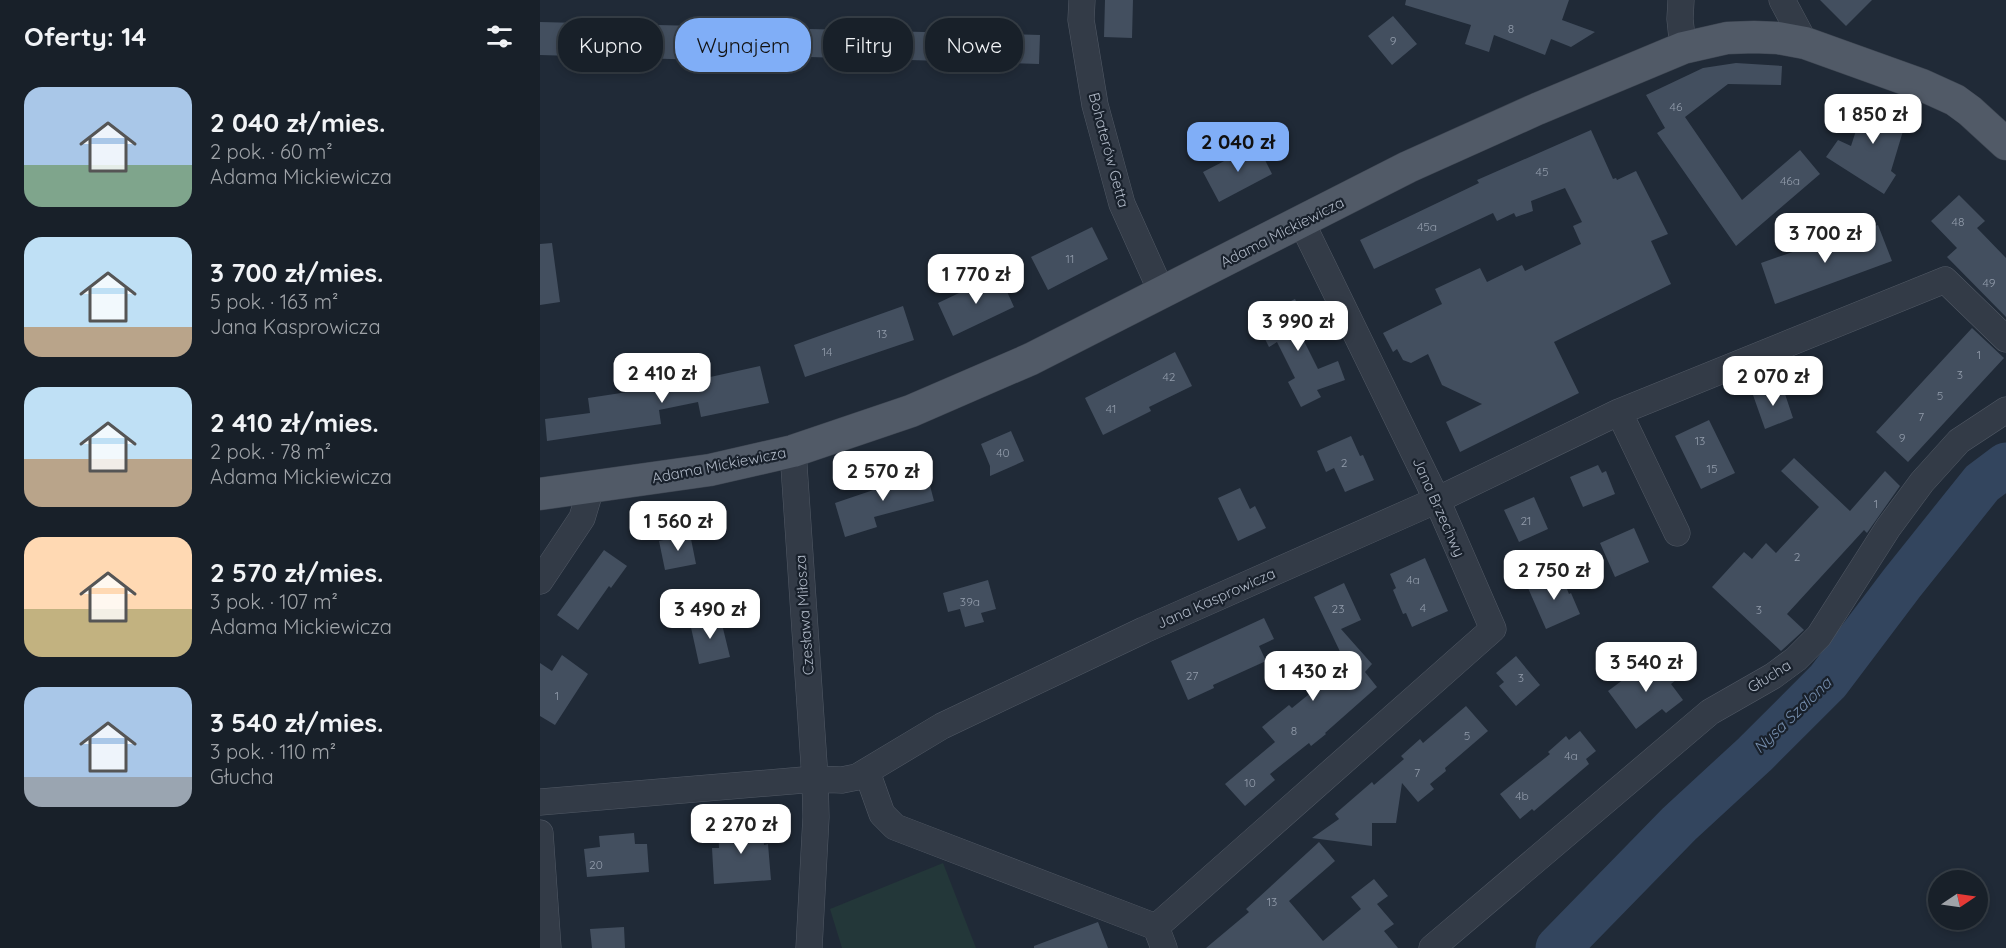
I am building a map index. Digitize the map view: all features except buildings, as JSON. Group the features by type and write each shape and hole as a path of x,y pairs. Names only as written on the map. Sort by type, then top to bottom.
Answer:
{"main road":[{"name":"Adama Mickiewicza","path":"540,494 710,470 793,451 911,411 1031,359 1408,167 1537,109 1683,48 1727,38 1778,38 1805,43 1913,81 1955,100 2006,144"}],"street":[{"name":"Bohaterów Getta","path":"1082,0 1081,20 1095,105 1122,204 1162,293"},
{"path":"1681,0 1683,48"},
{"path":"1782,0 1805,43"},
{"name":"Jana Brzechwy","path":"1160,938 1492,629 1437,500 1301,221"},
{"name":"Jana Kasprowicza","path":"815,779 850,779 867,772 942,726 1155,626 1437,500 1619,412 1945,280 2006,339"},
{"name":"Głucha","path":"1432,948 1710,712 1773,676 1797,659 1819,636 1888,528 1922,482 1959,441 2006,410"},
{"path":"1619,412 1677,533"},
{"name":"Czesława Miłosza","path":"793,451 815,779 816,817 809,948"},
{"path":"540,579 582,518 591,488"},
{"path":"867,772 882,814 895,826 1160,938"},
{"path":"540,802 815,779"},
{"path":"540,832 548,948"}],"green space":[{"path":"943,863 976,948 842,948 830,909"}],"waterway":[{"name":"Nysa Szalona","path":"1558,948 1679,824 1755,754 1828,681 1982,483 2006,465"}]}
